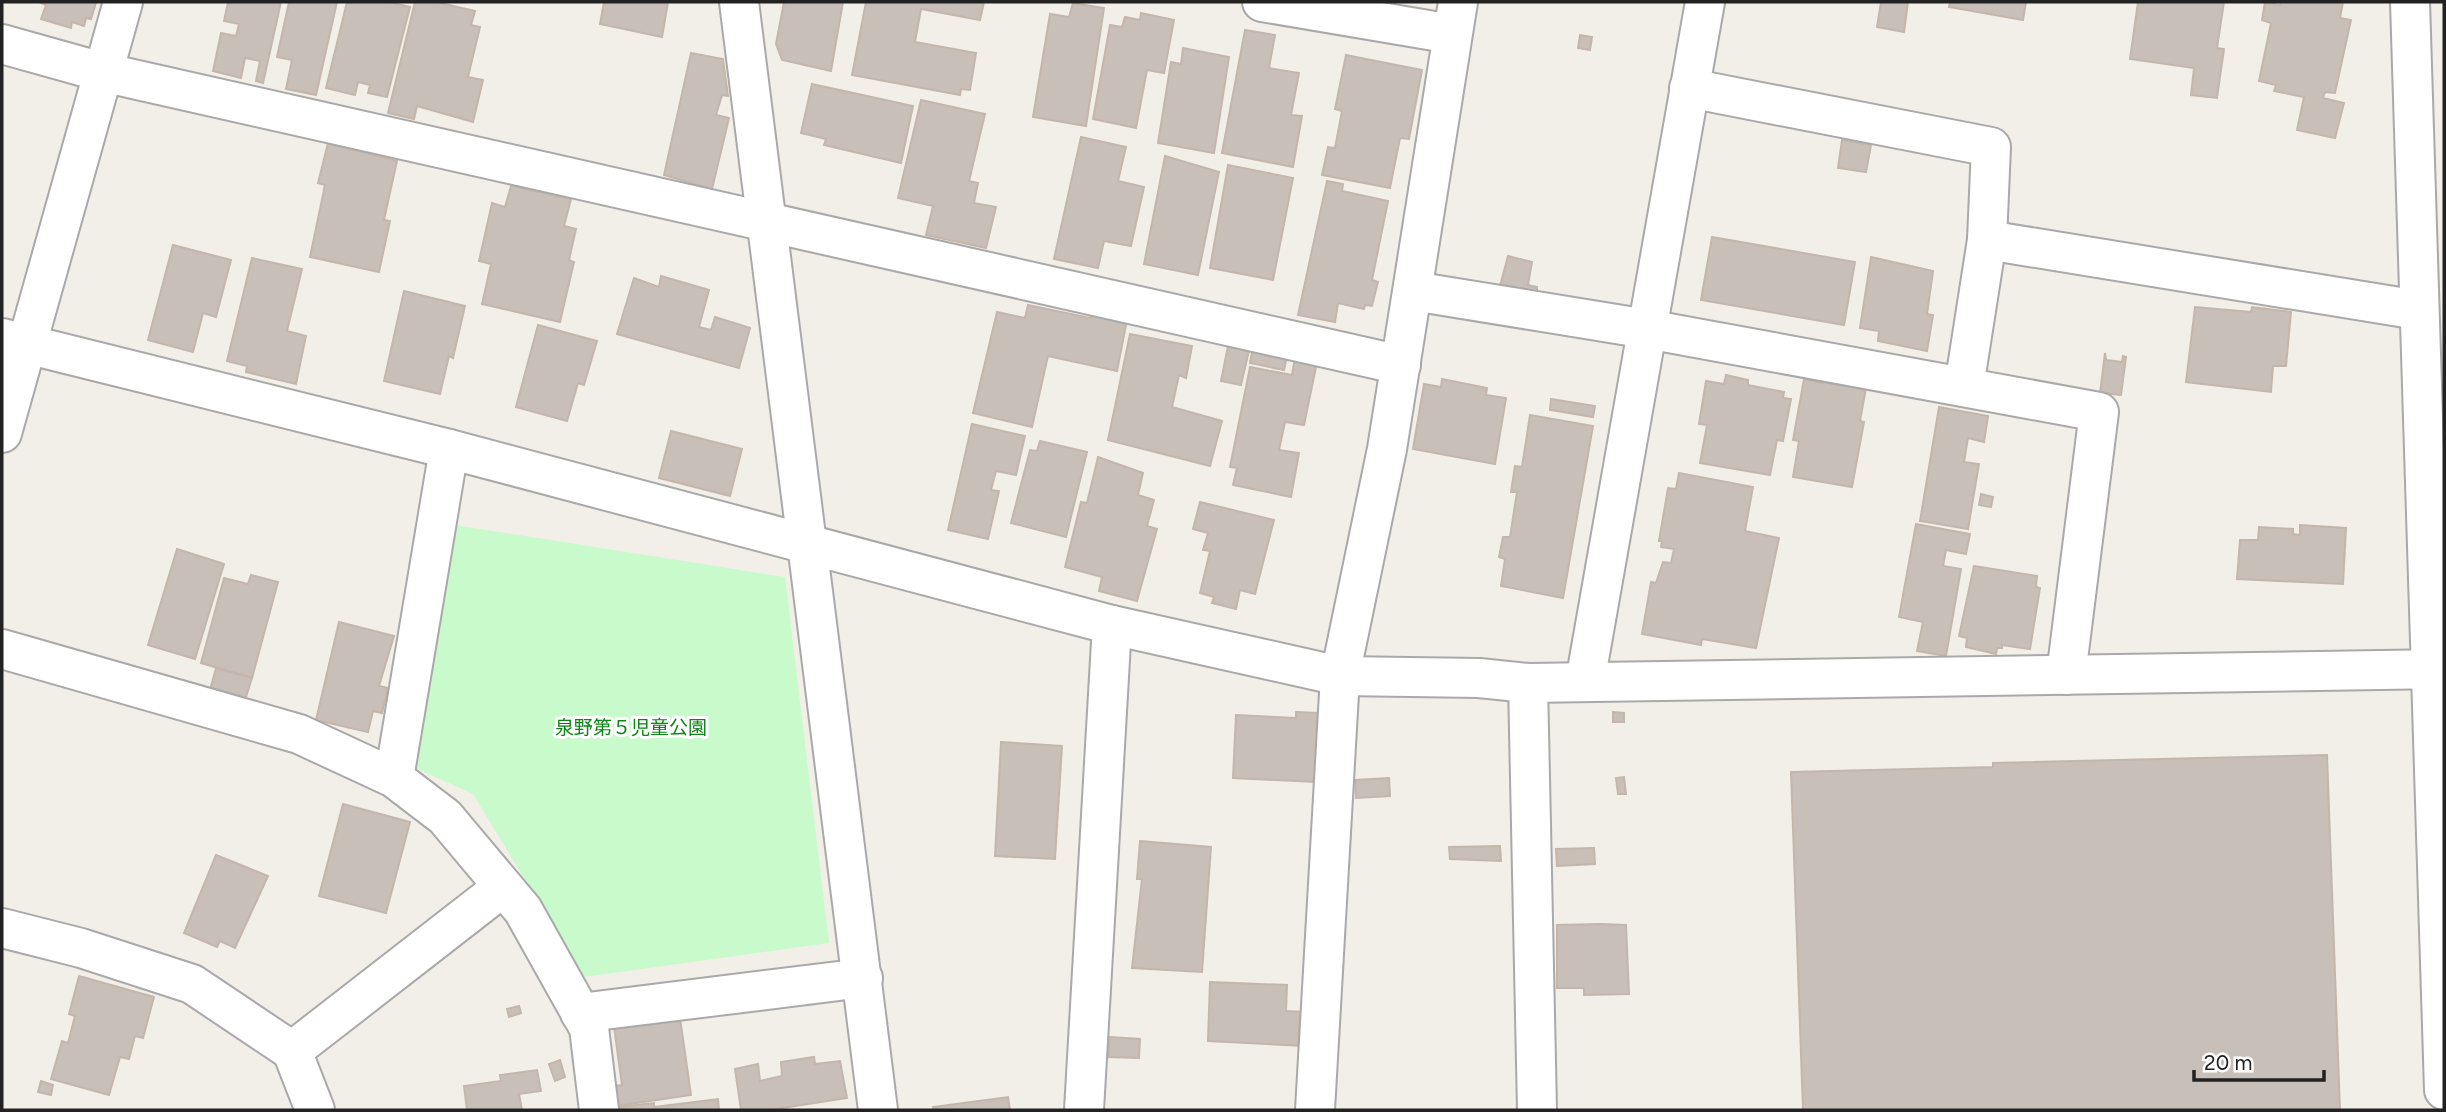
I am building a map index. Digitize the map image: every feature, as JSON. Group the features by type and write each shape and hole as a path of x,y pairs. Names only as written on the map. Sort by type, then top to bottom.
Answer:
{"street":[{"path":"2,433 14,342 123,2"},
{"path":"739,2 805,545 878,1110"},
{"path":"1262,2 1455,18 1401,365 1340,676 1315,1110"},
{"path":"1585,682 1705,2"},
{"path":"2410,2 2418,310 2438,669 2444,1090"},
{"path":"2,44 102,72 1401,365"},
{"path":"1689,88 1991,147 1987,240 1964,387"},
{"path":"1987,240 2418,310"},
{"path":"1413,290 1647,328 2099,412 2066,674"},
{"path":"14,342 449,449 1112,625 1340,676 1479,678 1528,683 2438,669"},
{"path":"394,778 449,449"},
{"path":"1084,1110 1112,625"},
{"path":"2,649 299,734 394,778 445,817 523,910 589,1028 599,1110"},
{"path":"1528,683 1537,1110"},
{"path":"292,1051 503,887"},
{"path":"2,928 81,948 192,984 292,1051 315,1110"},
{"path":"580,1013 863,978"}],"green space":[{"name":"泉野第５児童公園","path":"455,525 785,577 829,943 584,977 473,794 415,768"}],"building":[{"path":"39,2 96,3 91,19 86,18 84,26 72,22 71,28 41,19 46,5"},
{"path":"228,2 281,2 263,83 256,81 260,61 245,58 241,78 213,71 221,33 236,36 239,24 224,21"},
{"path":"289,2 337,2 316,95 286,89 292,60 277,57"},
{"path":"347,2 389,2 410,7 387,97 368,93 370,85 358,82 355,95 326,88"},
{"path":"415,2 436,2 475,11 471,25 480,27 468,77 483,80 473,122 417,106 414,119 388,113"},
{"path":"604,2 668,2 662,37 600,24"},
{"path":"784,2 843,2 831,71 782,60 776,44"},
{"path":"866,2 984,2 980,20 921,9 915,42 976,53 970,90 961,89 960,95 852,75"},
{"path":"1881,2 1908,2 1904,32 1877,27"},
{"path":"1950,2 2026,2 2023,20 1949,7"},
{"path":"2138,2 2224,2 2217,48 2224,49 2217,98 2191,95 2194,68 2130,59"},
{"path":"2265,2 2280,5 2281,2 2343,2 2340,18 2351,20 2335,93 2325,92 2323,98 2344,103 2335,138 2297,130 2304,97 2274,91 2276,85 2259,81 2271,23 2262,20"},
{"path":"1073,3 1104,8 1086,126 1033,117 1050,14 1069,17"},
{"path":"1141,13 1174,20 1164,73 1147,70 1136,128 1093,119 1110,25 1122,27 1125,17 1140,20"},
{"path":"1245,30 1275,35 1269,68 1299,73 1291,115 1302,116 1293,167 1222,153"},
{"path":"1580,35 1592,37 1590,50 1578,48"},
{"path":"1183,48 1229,57 1214,153 1158,143 1171,62 1181,64"},
{"path":"691,53 723,59 728,96 722,95 716,115 729,118 712,189 664,175"},
{"path":"1346,55 1422,70 1409,139 1400,138 1390,188 1322,175 1328,147 1335,148 1342,111 1335,109"},
{"path":"812,84 913,106 901,163 824,145 826,139 801,133"},
{"path":"921,100 985,114 969,181 978,183 974,203 996,207 986,248 926,235 933,206 898,198"},
{"path":"1081,137 1126,147 1118,181 1144,187 1131,246 1104,241 1098,268 1054,259"},
{"path":"1842,140 1871,145 1866,172 1838,168"},
{"path":"328,143 397,161 384,220 390,221 379,272 310,257 325,185 318,183"},
{"path":"1165,156 1219,172 1198,275 1144,264"},
{"path":"1228,165 1293,178 1273,280 1210,268"},
{"path":"1327,181 1343,184 1342,191 1388,201 1372,280 1378,282 1372,306 1365,305 1364,309 1338,303 1335,322 1298,315"},
{"path":"511,186 571,199 564,226 576,229 569,260 574,262 560,322 482,304 491,264 479,261 492,203 505,207"},
{"path":"1712,237 1855,262 1844,325 1701,300"},
{"path":"173,245 231,260 216,317 203,313 193,352 148,340"},
{"path":"1508,256 1532,262 1528,285 1537,287 1537,292 1500,286"},
{"path":"1871,257 1933,271 1927,314 1933,315 1927,351 1878,341 1879,331 1860,328"},
{"path":"252,258 302,269 287,331 306,336 296,384 246,372 247,366 227,361"},
{"path":"661,276 709,290 699,327 711,330 715,317 750,328 739,368 617,334 634,278 659,287"},
{"path":"404,291 465,306 453,358 449,356 440,394 384,381"},
{"path":"1028,305 1090,318 1092,312 1127,320 1117,371 1048,356 1032,427 973,413 997,312 1025,318"},
{"path":"2195,307 2251,312 2252,307 2291,312 2286,366 2273,366 2271,392 2186,382"},
{"path":"538,325 597,341 584,385 578,383 567,421 516,407"},
{"path":"1130,334 1192,346 1186,378 1179,375 1172,407 1222,421 1210,466 1108,440"},
{"path":"1229,341 1250,346 1241,385 1221,381"},
{"path":"1253,347 1287,356 1284,370 1250,363"},
{"path":"2105,353 2106,360 2122,362 2123,356 2126,357 2121,395 2100,393"},
{"path":"1295,357 1317,362 1304,425 1285,422 1279,450 1299,453 1291,497 1233,485 1237,468 1230,467 1250,367 1292,375"},
{"path":"1726,375 1748,380 1748,385 1784,392 1783,398 1791,399 1783,441 1777,440 1770,475 1700,463 1707,425 1699,424 1706,381 1724,384"},
{"path":"1824,377 1866,388 1860,421 1864,422 1852,487 1793,477 1799,441 1793,440 1804,379 1823,383"},
{"path":"1442,379 1487,388 1486,395 1506,398 1495,464 1413,449 1424,384 1441,387"},
{"path":"1551,399 1595,406 1593,417 1550,410"},
{"path":"1939,407 1988,416 1984,442 1968,438 1964,462 1979,464 1968,529 1920,521"},
{"path":"1530,415 1593,426 1563,598 1501,586 1505,559 1499,557 1503,537 1510,537 1517,492 1511,492 1515,466 1522,467"},
{"path":"972,424 1025,436 1016,475 996,471 991,490 999,491 988,539 948,530"},
{"path":"671,431 742,449 730,496 659,478"},
{"path":"1040,441 1087,452 1066,537 1011,523 1030,450 1037,451"},
{"path":"1098,457 1143,473 1138,495 1154,500 1147,526 1157,529 1137,601 1099,591 1102,577 1065,567 1081,502 1087,503"},
{"path":"1679,473 1753,487 1745,531 1779,538 1756,648 1702,639 1701,645 1642,634 1651,582 1656,583 1663,562 1671,563 1674,549 1661,547 1662,541 1659,541 1668,488 1676,489"},
{"path":"1981,494 1993,497 1991,507 1979,505"},
{"path":"1200,502 1274,520 1255,594 1240,590 1236,609 1212,603 1214,597 1200,593 1210,551 1203,550 1208,533 1193,529"},
{"path":"1916,524 1970,534 1966,554 1946,550 1943,566 1961,569 1946,656 1917,651 1923,622 1899,617"},
{"path":"2300,525 2346,528 2343,584 2237,579 2240,540 2258,540 2259,527 2293,529 2293,534 2300,535"},
{"path":"177,549 224,564 195,659 148,645"},
{"path":"1974,566 2037,576 2036,587 2040,588 2030,649 2002,645 2002,648 1997,648 1996,654 1966,647 1967,638 1959,636"},
{"path":"251,575 278,582 252,678 201,663 224,578 248,584"},
{"path":"339,622 394,636 379,686 388,688 382,713 373,711 368,732 316,720"},
{"path":"216,668 252,678 245,700 210,690"},
{"path":"1296,712 1318,713 1315,782 1233,778 1236,715 1296,718"},
{"path":"1613,712 1624,713 1624,722 1613,722"},
{"path":"1001,742 1062,746 1055,859 995,856"},
{"path":"2327,755 2340,1110 1803,1110 1791,772 1993,767 1993,763"},
{"path":"1624,777 1626,794 1618,794 1616,778"},
{"path":"1389,778 1390,796 1356,798 1355,780"},
{"path":"343,804 410,822 386,913 319,896"},
{"path":"1140,841 1211,847 1202,972 1132,968 1142,879 1137,879"},
{"path":"1500,846 1501,861 1450,859 1449,847"},
{"path":"1594,848 1595,864 1557,866 1556,849"},
{"path":"216,855 268,876 235,948 220,941 217,947 184,933"},
{"path":"1557,925 1626,925 1629,994 1584,995 1584,988 1557,988"},
{"path":"79,976 154,997 143,1038 135,1036 129,1059 120,1057 109,1095 51,1079 62,1041 68,1043 75,1016 69,1014"},
{"path":"1210,982 1287,985 1286,1011 1305,1012 1303,1046 1208,1041"},
{"path":"519,1006 521,1013 509,1017 507,1009"},
{"path":"680,1018 691,1095 616,1106 613,1086 622,1085 614,1027"},
{"path":"1110,1037 1140,1039 1139,1058 1108,1057"},
{"path":"814,1057 815,1064 840,1061 847,1098 770,1110 741,1110 735,1069 758,1064 760,1081 782,1076 781,1062"},
{"path":"560,1060 565,1077 555,1081 549,1064"},
{"path":"537,1070 541,1091 519,1094 522,1110 467,1110 464,1086 501,1081 500,1075"},
{"path":"41,1081 53,1085 51,1095 38,1092"},
{"path":"1008,1097 1010,1110 934,1110 933,1107"},
{"path":"718,1099 719,1110 618,1110 618,1107 654,1103 654,1107"}]}
